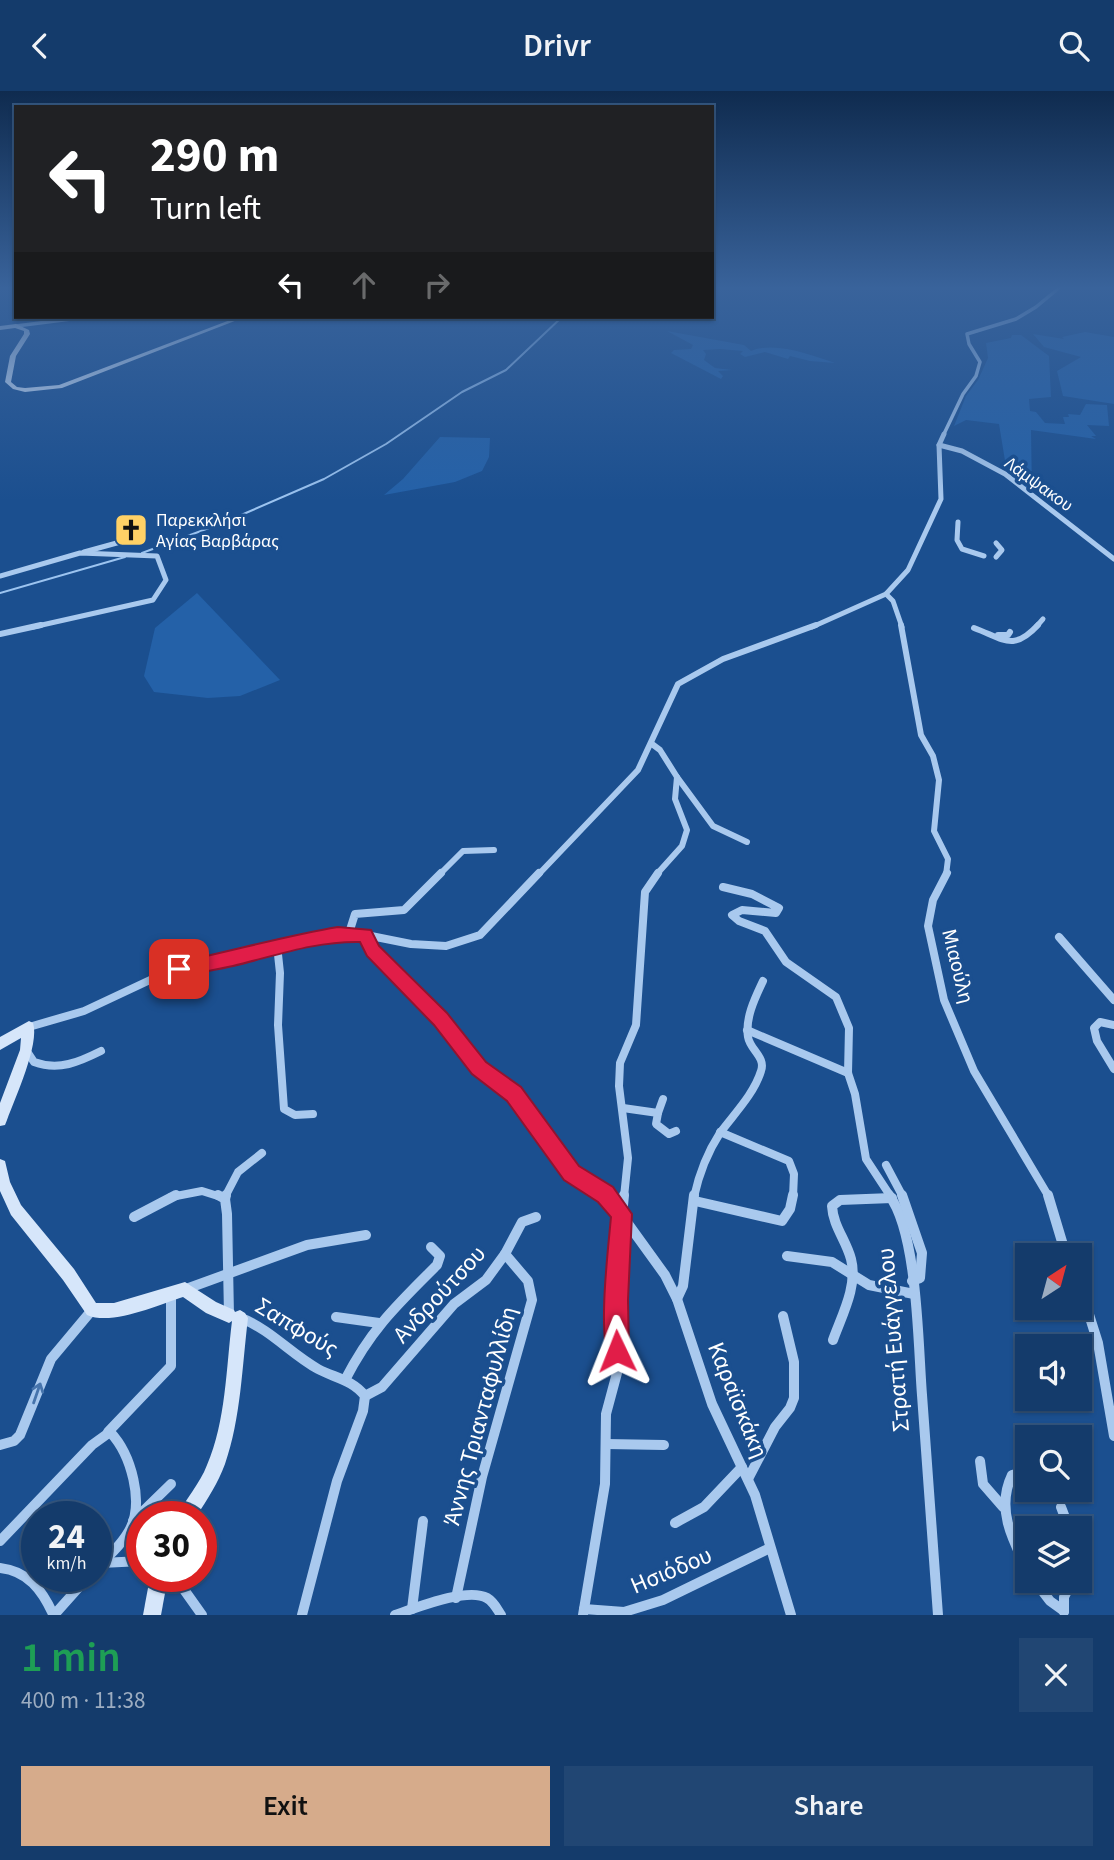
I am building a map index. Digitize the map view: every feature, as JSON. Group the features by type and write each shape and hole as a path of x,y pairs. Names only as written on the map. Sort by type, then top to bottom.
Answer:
{"street":[{"path":"12,359 8,382 15,388 35,391 76,382 130,359"},
{"path":"0,1044 29,1027 84,1011 165,973 234,959 277,945 349,933 436,947 459,944 481,935 638,770 678,684 729,656 802,631 886,594 908,570 941,499 939,445 963,394 978,370 977,359"},
{"name":"Λάμψακου","path":"939,445 960,451 999,471 1114,559"},
{"path":"958,522 957,540 962,549 984,556"},
{"path":"0,576 124,541"},
{"path":"996,543 1002,550 996,557"},
{"path":"0,634 153,600 166,580 157,556 80,553"},
{"name":"Μιαούλη","path":"886,594 893,601 905,635 921,735 933,756 939,780 934,831 948,859 949,870 933,899 928,926 944,1000 974,1071 1047,1192 1062,1243"},
{"path":"1010,632 1008,635 996,635 974,628 1011,642 1024,640 1043,619"},
{"path":"652,744 660,750 713,826 747,842"},
{"path":"583,1612 605,1484 606,1414 617,1373 616,1311 621,1214 628,1158 619,1086 620,1063 636,1025 644,899 653,880 676,854 686,835 685,820 676,802 677,777"},
{"path":"349,933 355,914 404,910 463,851 494,850"},
{"path":"723,887 751,894 779,908 776,913 738,910 732,915 737,921 765,932 790,967 827,989 839,1002 848,1020 852,1040 848,1073 747,1030"},
{"name":"Καραϊσκάκη","path":"365,935 373,951 441,1019 479,1068 514,1094 572,1173 605,1195 657,1263 677,1299 712,1404 761,1511 791,1615"},
{"path":"1059,937 1114,1000"},
{"path":"277,945 280,973 278,1025 284,1109 295,1115 313,1114"},
{"path":"677,1299 683,1286 703,1163 720,1132 763,1068 762,1061 749,1044 747,1030 749,1017 763,981"},
{"path":"1114,1025 1100,1022 1094,1028 1097,1041 1114,1069"},
{"path":"0,1120 26,1049 29,1027"},
{"path":"26,1049 34,1062 54,1067 71,1065 101,1051"},
{"name":"Στρατή Ευάγγελου","path":"848,1073 855,1094 866,1159 874,1175 892,1198 904,1231 914,1294 938,1615"},
{"path":"663,1099 656,1124 669,1134 676,1131"},
{"path":"623,1108 658,1113"},
{"path":"695,1201 782,1221 789,1213 794,1174 789,1161 720,1132"},
{"path":"196,1501 212,1474 219,1454 236,1362 234,1316 225,1274 228,1228 225,1199 238,1172 262,1153"},
{"path":"886,1165 903,1196 917,1231 923,1272 920,1278 912,1281"},
{"path":"0,1166 4,1188 12,1207 25,1226 63,1267 92,1310 67,1336 51,1359 20,1434 14,1440 0,1445"},
{"path":"134,1217 183,1192 207,1192 225,1199"},
{"path":"832,1340 853,1275 852,1261 833,1218 832,1206 840,1200 892,1198"},
{"name":"Ανδρούτσου","path":"365,1396 382,1387 454,1304 486,1280 505,1254 524,1220 537,1217"},
{"name":"Σαπφούς","path":"92,1310 114,1311 178,1292 307,1245 366,1235"},
{"name":"Σαπφούς","path":"178,1292 211,1308 265,1328 318,1369 345,1380 359,1352 379,1324 437,1265 439,1254 431,1248"},
{"name":"Άννης Τριανταφυλλίδη","path":"456,1598 482,1477 533,1300 532,1288 526,1277 505,1254"},
{"path":"787,1256 821,1259 843,1267 876,1287 914,1294"},
{"path":"0,1541 172,1366 178,1292"},
{"path":"748,1479 765,1451 775,1425 790,1409 793,1400 794,1369 783,1316"},
{"path":"336,1317 379,1324"},
{"path":"1091,1320 1098,1343 1114,1436"},
{"path":"302,1615 337,1481 363,1411 365,1396 360,1389 345,1380"},
{"path":"107,1432 116,1437 129,1464 132,1501"},
{"path":"607,1444 664,1445"},
{"path":"980,1461 983,1484 1003,1507 1015,1538"},
{"path":"675,1523 691,1517 704,1507 742,1467"},
{"path":"1003,1507 1005,1486 1015,1474"},
{"path":"154,1501 171,1484"},
{"path":"1061,1507 1064,1516"},
{"path":"412,1609 423,1521"},
{"path":"112,1550 126,1535"},
{"name":"Ησιόδου","path":"583,1612 624,1612 663,1600 770,1548"},
{"path":"0,1568 24,1574 44,1595 54,1614 74,1592"},
{"path":"152,1615 156,1592"},
{"path":"186,1592 202,1615"},
{"path":"1044,1593 1064,1613"},
{"path":"1064,1613 1066,1593"},
{"path":"395,1615 456,1598 483,1596 494,1604 501,1615"}],"shaded area":[{"path":"683,359 704,359 715,368 732,370 718,371 723,376 721,379"},
{"path":"802,359 824,359 835,363"},
{"path":"987,359 1049,359 1051,397 1029,399 1030,411 1036,412 1045,423 1065,424 1063,417 1069,417 1068,414 1080,415 1086,404 1107,405 1109,426 1087,425 1096,436 1091,436 1096,439 1031,430 1032,493 1007,473 999,424 966,420 954,426 966,396 978,380"},
{"path":"1077,359 1114,359 1114,404 1063,396 1057,371"},
{"path":"440,437 490,438 489,457 482,471 455,482 384,495 403,479"},
{"path":"197,593 280,680 240,696 208,698 154,692 144,676 155,628"}],"waterway":[{"path":"142,553 225,522 324,479 386,444 462,392 506,370 517,359"},
{"path":"0,593 125,557"}],"place":[{"name":"Παρεκκλήσι Αγίας Βαρβάρας","path":"131,530"}],"route":[{"path":"179,969 234,959 292,942 338,934 365,935 373,951 441,1019 479,1068 514,1094 572,1173 605,1195 621,1214 616,1300 617,1351"}]}
